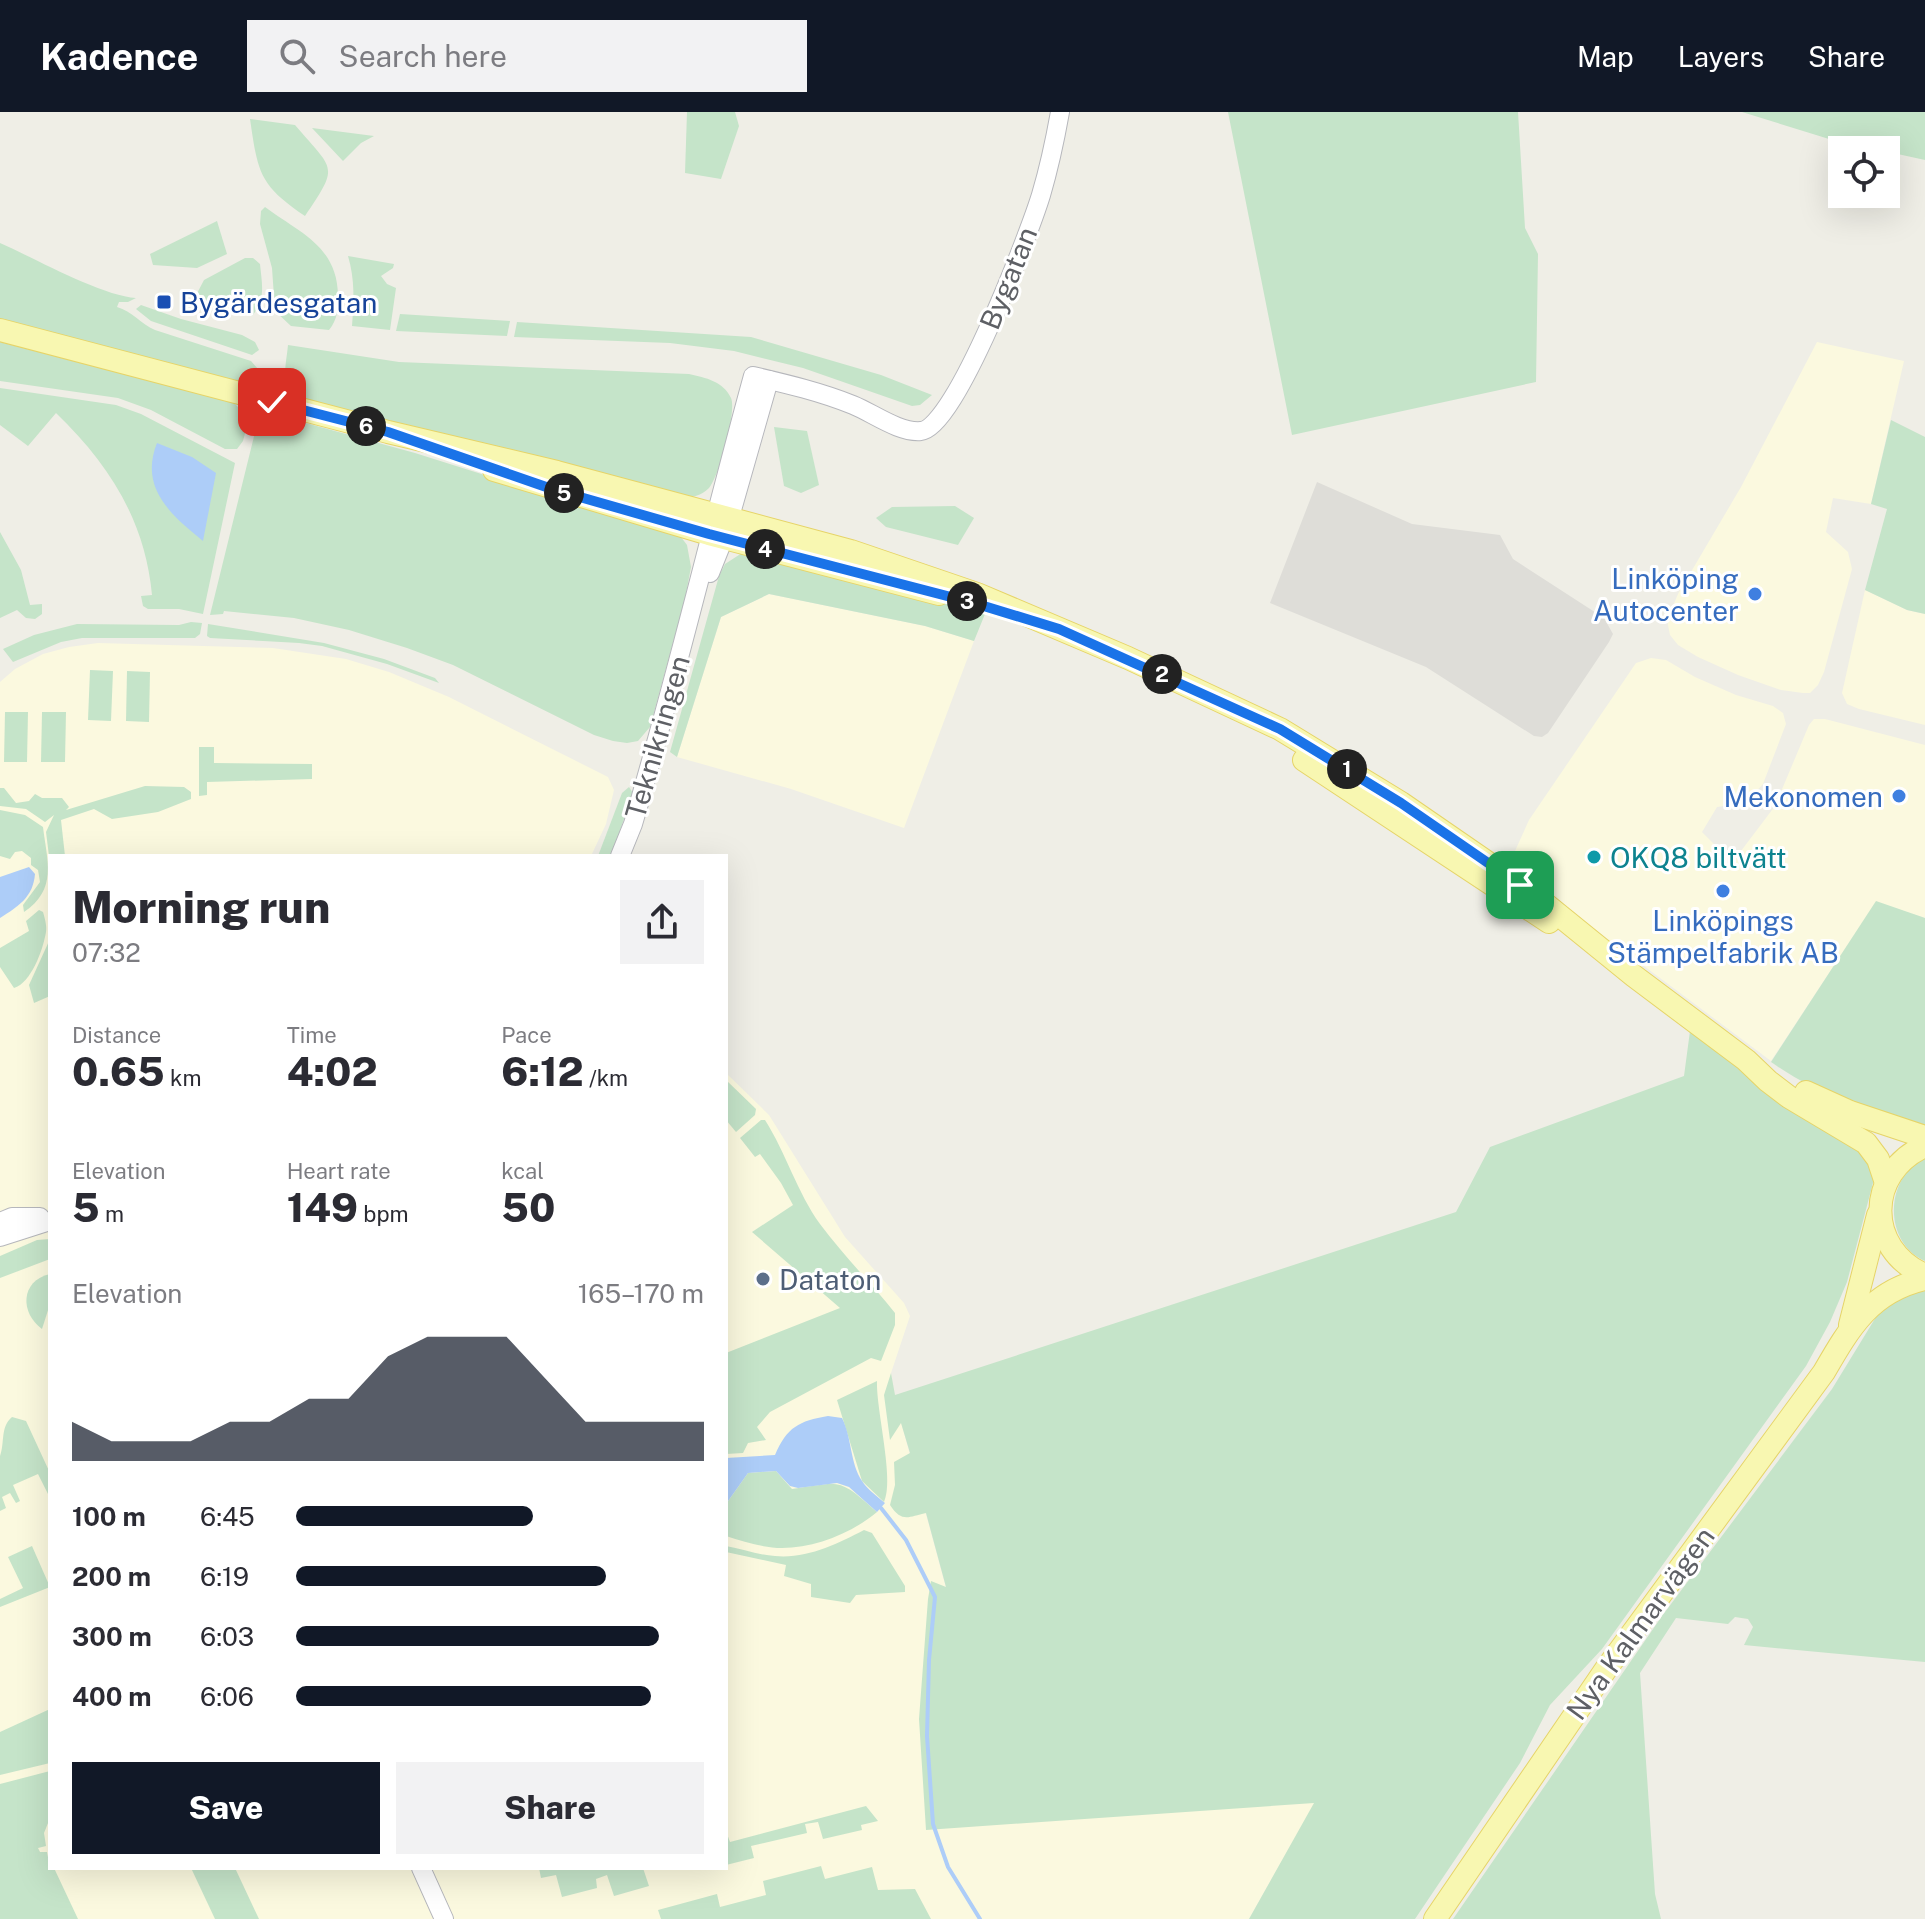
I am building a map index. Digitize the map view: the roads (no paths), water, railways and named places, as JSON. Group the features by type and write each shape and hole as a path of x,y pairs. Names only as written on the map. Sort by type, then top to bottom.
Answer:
{"main road":[{"path":"0,330 388,432 552,489 916,572 977,594 1208,696 1280,729 1401,803 1533,894 1789,1097 1866,1143 1878,1159 1886,1183"},
{"path":"1746,1060 1824,1101 1925,1137"},
{"path":"1886,1183 1901,1161 1925,1146"},
{"name":"Nya Kalmarvägen","path":"1435,1919 1606,1669 1824,1372 1848,1330 1886,1183"},
{"path":"1880,1208 1882,1227 1889,1244 1907,1265 1925,1277"},
{"name":"Nya Kalmarvägen","path":"1848,1330 1884,1295 1925,1277"}],"street":[{"name":"Bygatan","path":"720,526 761,378 851,405 907,429 927,430 936,423 962,382 1014,269 1040,197 1060,112"},
{"name":"Teknikringen","path":"621,854 633,824 720,526"},
{"path":"0,1222 12,1217 33,1215 48,1219"},
{"path":"0,1237 48,1221"},
{"path":"422,1870 444,1919"}],"water":[{"path":"157,443 192,457 216,473 203,541 170,510 155,487 152,459"},
{"path":"29,867 35,874 28,895 0,918 0,877"},
{"path":"828,1416 842,1418 858,1474 885,1503 877,1512 849,1487 837,1483 798,1488 790,1486 776,1471 748,1473 728,1501 728,1458 775,1455 789,1432 809,1420"}],"waterway":[{"path":"881,1508 906,1540 935,1597 927,1736 933,1824 948,1867 980,1919"}],"place":[{"name":"Bygärdesgatan","path":"164,302"},
{"name":"Linköping Autocenter","path":"1755,594"},
{"name":"Mekonomen","path":"1899,796"},
{"name":"OKQ8 biltvätt","path":"1594,857"},
{"name":"Linköpings Stämpelfabrik AB","path":"1723,891"},
{"name":"Dataton","path":"763,1279"}]}
